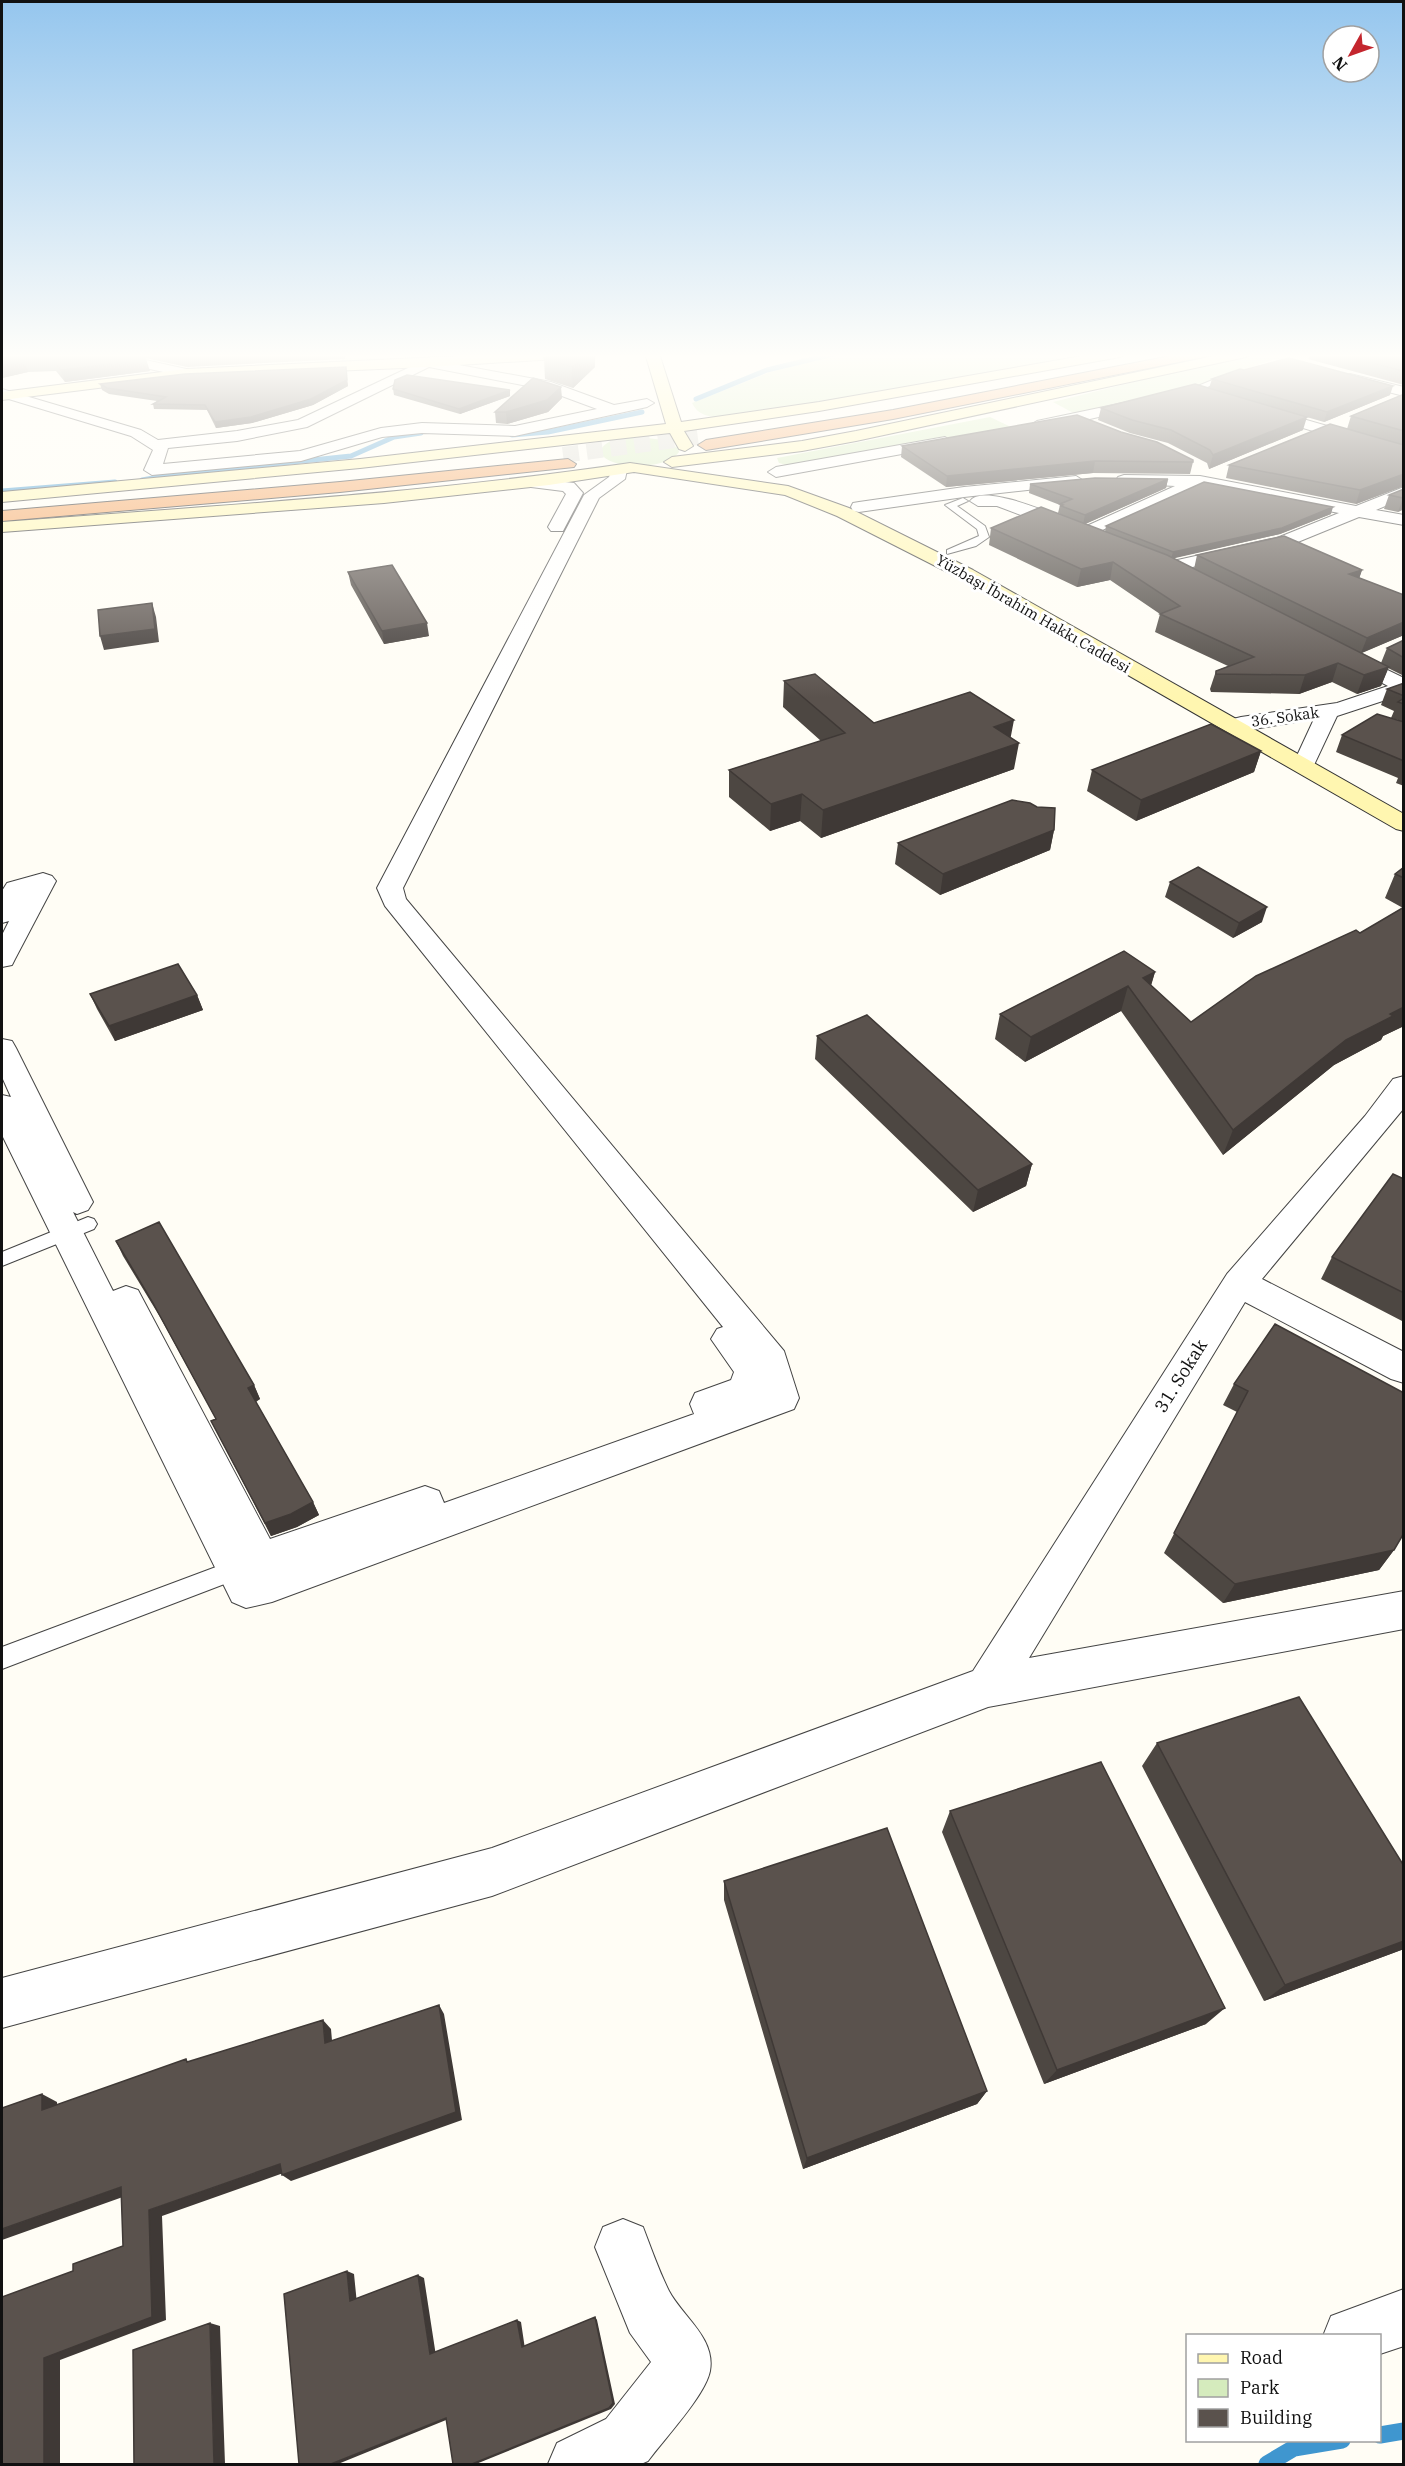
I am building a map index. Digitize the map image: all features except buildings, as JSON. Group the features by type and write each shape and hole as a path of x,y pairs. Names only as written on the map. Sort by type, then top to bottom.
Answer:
{"highway":[{"path":"2,506 469,468"},
{"path":"2,516 340,487 498,468"}],"main road":[{"path":"2,497 310,468"},
{"path":"625,468 629,469"},
{"path":"2,527 384,498 529,483 635,468"},
{"name":"Yüzbaşı İbrahim Hakkı Caddesi","path":"706,468 812,487 859,507 950,552 1242,724 1404,810"},
{"path":"769,468 812,487"},
{"name":"Yüzbaşı İbrahim Hakkı Caddesi","path":"629,469 788,491 843,512 966,574 1404,824"}],"street":[{"path":"153,468 152,470 173,468"},
{"path":"776,472 798,468"},
{"path":"1200,468 1200,481"},
{"path":"1085,533 1231,468"},
{"path":"257,1571 781,1398 771,1361 394,901 390,888 592,495 629,469"},
{"path":"859,507 1099,480 1200,481 1404,520"},
{"path":"257,1571 746,1390 753,1370 384,902 377,881 430,761 575,493 568,487 529,483"},
{"path":"1170,567 1282,542 1404,492"},
{"path":"958,497 999,501 1104,541"},
{"path":"1282,542 1302,551"},
{"path":"1151,560 1196,580"},
{"path":"1330,648 1404,686"},
{"path":"1361,664 1382,652"},
{"name":"36. Sokak","path":"1242,724 1335,710 1404,686"},
{"path":"1335,710 1372,721"},
{"name":"36. Sokak","path":"1306,760 1335,710"},
{"path":"2,915 16,888 43,880 2,959"},
{"path":"2,1048 78,1228"},
{"name":"31. Sokak","path":"988,1686 1239,1283 1390,1127 1404,1086"},
{"path":"2,1105 78,1228 257,1571"},
{"path":"1239,1283 1404,1369"},
{"path":"2,2003 492,1872 988,1686 1404,1610"},
{"path":"578,2464 627,2440 681,2370 680,2353 650,2313 622,2247"},
{"path":"1357,2334 1404,2317"}],"lane":[{"path":"950,552 973,544 984,537 982,528 950,505 958,497"},
{"path":"2,1259 78,1228"},
{"path":"2,1658 257,1571"}],"waterway":[{"path":"142,480 233,468"},
{"path":"2,491 115,482"},
{"path":"1381,2435 1404,2431"},
{"path":"1267,2464 1294,2448 1330,2442"}]}
